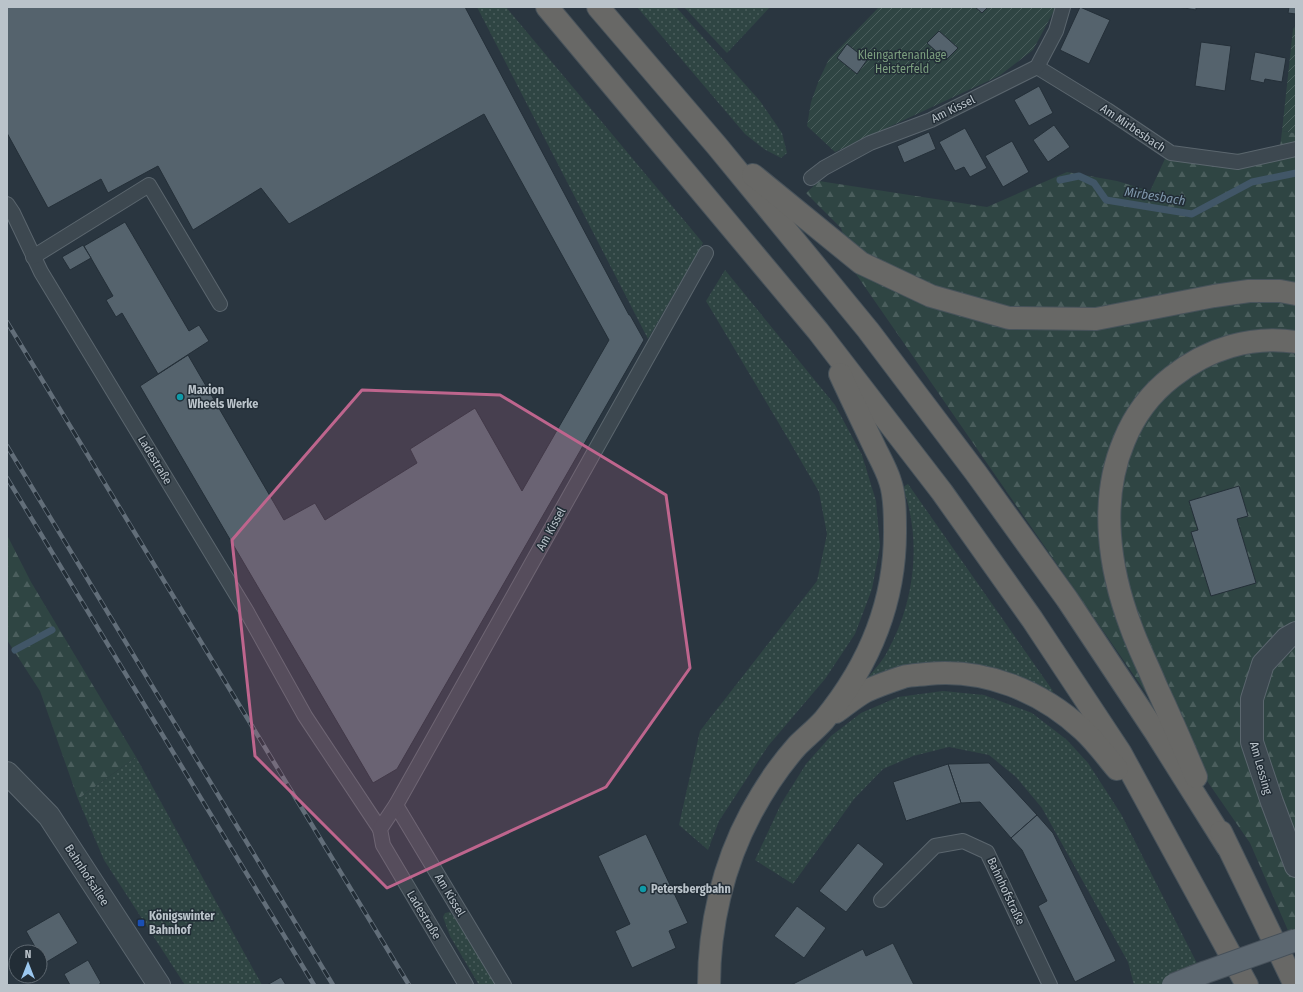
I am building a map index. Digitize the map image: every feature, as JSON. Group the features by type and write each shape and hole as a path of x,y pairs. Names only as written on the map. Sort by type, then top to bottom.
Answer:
{"highway":[{"path":"547,7 818,331 942,492 1032,619 1120,752 1247,985"},
{"path":"598,7 716,146 868,330 976,473 1067,599 1156,733 1226,846"},
{"path":"716,146 861,263 931,296 1009,318 1096,319 1214,296 1249,292 1280,292 1296,294"},
{"path":"709,985 712,936 718,901 738,838 751,812 770,781 797,747 823,720 855,676 873,644 885,609 893,574 896,547 895,515 891,482 818,331"},
{"path":"1294,985 1226,846 1128,621 1113,562 1109,531 1109,504 1118,455 1129,428 1145,403 1162,385 1176,373 1206,355 1233,345 1258,340 1285,340 1296,342"},
{"path":"823,720 866,691 904,677 938,673 963,674 983,677 1009,684 1036,696 1064,714 1084,731 1152,809"}],"main road":[{"path":"1173,985 1296,940"}],"street":[{"name":"Am Lessing","path":"1296,633 1287,638 1263,664 1252,699 1252,742 1272,802 1296,866"},
{"name":"Bahnhofsallee","path":"7,773 49,816 159,985"}],"lane":[{"path":"1037,67 1056,31 1063,7"},
{"name":"Am Mirbesbach","path":"1037,67 1107,110 1171,153 1238,162 1296,149"},
{"name":"Am Kissel","path":"811,178 824,168 870,142 931,120 1037,67"},
{"path":"33,257 149,185 220,304"},
{"name":"Ladestraße","path":"7,204 13,213 41,272 247,612 305,716 380,829 382,845 466,985"},
{"name":"Am Kissel","path":"380,829 396,805 706,253"},
{"name":"Am Kissel","path":"396,805 504,985"},
{"name":"Bahnhofstraße","path":"881,900 935,846 963,841 987,852 1050,985"}],"highlighted area":[{"path":"362,390 500,395 666,495 690,668 606,787 387,888 255,756 232,540"}],"green space":[{"path":"477,7 506,7 703,243 648,339"},
{"path":"637,7 676,7 760,101 782,133 787,153 781,158 764,149 745,134"},
{"path":"684,7 770,7 727,53"},
{"name":"Kleingartenanlage Heisterfeld","path":"879,7 1056,7 1033,50 999,76 835,152 807,126 811,102 829,59"},
{"path":"1296,26 1296,133 1282,131 1293,29"},
{"path":"1282,131 1296,133 1296,949 1250,843 856,274 841,228 806,193 819,181 987,207 1067,172 1117,181 1150,191 1171,146 1235,154 1280,147"},
{"path":"725,270 835,405 862,455 876,501 880,546 872,589 855,634 825,679 768,746 719,821 708,850 679,825 700,731 817,581 827,534 819,492 706,301"},
{"path":"908,484 1053,691 1051,694 1035,684 865,681 886,654 896,634 904,614 909,593 914,551 909,508 903,487"},
{"path":"7,535 31,582 136,757 78,799 40,691 7,640"},
{"path":"943,691 984,695 1032,713 1067,740 1088,763 1121,814 1208,985 1134,985 1128,962 1042,808 1016,777 989,755 949,747 913,756 883,769 854,799 793,884 755,860 781,804 806,764 831,736 861,713 898,697"},
{"path":"136,757 262,985 185,985 104,860 78,799"},
{"path":"450,912 463,928 498,985 479,985 450,936 443,917 445,913"}],"building":[{"name":"Maxion Wheels Werke","path":"7,7 465,7 629,315 644,340 397,769 373,783 140,386 188,355 284,520 315,503 325,520 417,463 410,449 475,408 522,491 609,340 484,114 289,224 261,188 193,230 158,166 108,193 101,179 48,208 7,133"},
{"path":"975,7 988,7 982,13"},
{"path":"1080,7 1110,20 1089,64 1060,50"},
{"path":"1178,7 1196,7 1196,10"},
{"path":"1289,7 1296,7 1296,14 1288,13"},
{"path":"939,31 958,48 946,60 927,43"},
{"path":"1201,42 1231,46 1225,91 1195,86"},
{"path":"847,44 867,60 857,74 837,58"},
{"path":"1255,52 1286,58 1282,82 1265,79 1264,83 1250,80"},
{"path":"1039,86 1053,113 1029,126 1014,100"},
{"path":"1054,125 1070,147 1048,162 1033,140"},
{"path":"965,128 987,168 970,177 964,167 955,171 939,142"},
{"path":"929,132 936,149 904,163 897,146"},
{"path":"1012,141 1029,172 1003,187 985,156"},
{"path":"125,222 189,331 199,325 209,341 158,374 122,313 116,317 106,300 113,296 84,246"},
{"path":"83,245 91,258 70,270 62,257"},
{"path":"1239,486 1248,516 1237,519 1256,583 1211,596 1191,532 1198,530 1189,501"},
{"path":"989,763 1037,815 1011,838 980,802 961,803 948,764"},
{"path":"948,764 961,803 906,821 893,782"},
{"path":"1037,815 1053,833 1116,961 1075,982 1038,906 1047,901 1022,850 1011,838"},
{"name":"Petersbergbahn","path":"646,834 688,923 669,931 676,948 632,968 615,931 630,924 598,856"},
{"path":"858,843 884,864 846,912 819,891"},
{"path":"797,906 826,928 804,958 774,936"},
{"path":"59,912 78,943 48,961 48,944 33,944 26,931"},
{"path":"893,943 914,985 791,985 863,949 866,956"},
{"path":"88,960 101,983 98,985 70,985 64,974"},
{"path":"281,977 286,985 267,985"}],"waterway":[{"name":"Mirbesbach","path":"1060,180 1079,176 1094,183 1106,200 1192,214 1252,182 1296,173"},
{"path":"15,650 52,630"}],"railway":[{"path":"7,322 409,985"},
{"path":"7,446 333,985"},
{"path":"7,478 314,985"}],"place":[{"name":"Maxion Wheels Werke","path":"180,397"},
{"name":"Petersbergbahn","path":"643,889"},
{"name":"Königswinter Bahnhof","path":"141,923"}]}
